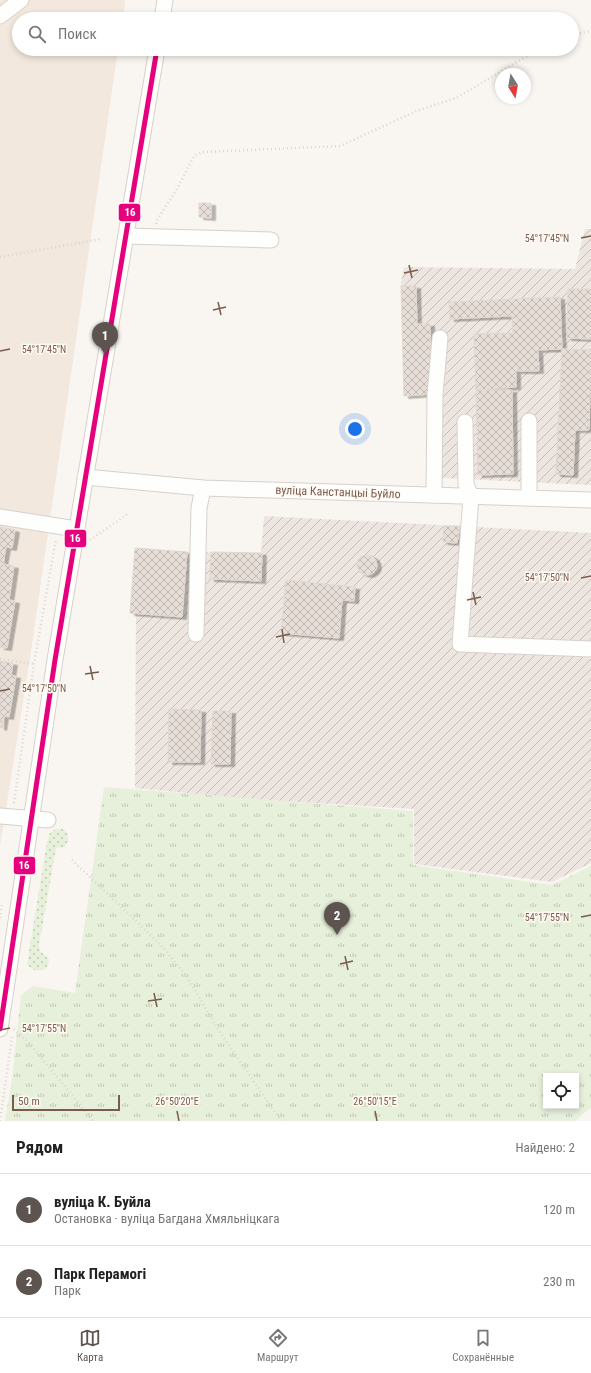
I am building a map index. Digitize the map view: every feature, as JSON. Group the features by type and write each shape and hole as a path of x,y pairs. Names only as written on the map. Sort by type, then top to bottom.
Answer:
{"street":[{"path":"0,16 21,0"},
{"path":"163,12 165,0"},
{"path":"7,1029 15,971 31,819 76,529 156,56"},
{"path":"126,236 271,240"},
{"path":"434,495 435,395 440,338"},
{"path":"529,498 530,421"},
{"path":"465,422 466,484 471,496 460,644 591,649"},
{"name":"вуліца Канстанцыі Буйло","path":"85,477 203,488 591,500"},
{"path":"196,634 199,508 203,488"},
{"path":"0,517 76,529"},
{"path":"7,812 31,819 48,820"}],"path":[{"path":"579,34 591,31"},
{"path":"154,237 157,220 178,188 194,156 203,152 340,146 419,110 456,98 528,56"},
{"path":"0,257 101,239"},
{"path":"90,540 129,512"},
{"path":"7,812 56,536 55,526"},
{"path":"0,659 34,664"},
{"path":"72,860 160,944 188,978 217,1028 281,1121"},
{"path":"0,1121 7,1029 14,1023"},
{"path":"7,1029 30,1044 93,1121"}],"shaded area":[{"path":"0,0 125,0 124,12 12,12 12,56 117,56 30,658 0,846"},
{"path":"585,229 591,229 591,485 441,478 435,395 404,396 401,283 404,267 575,269"},
{"path":"264,516 591,533 591,863 552,882 414,864 414,809 248,799 135,788 136,613 130,613 135,548 187,552 261,553"}],"green space":[{"path":"104,787 413,811 413,865 552,885 591,866 591,1108 575,1121 5,1121 12,1079 21,995 33,986 75,993"},
{"path":"56,829 63,829 68,834 68,842 65,847 56,848 39,945 40,951 49,959 48,966 40,970 34,970 27,964 47,842 50,833"}],"building":[{"path":"199,203 211,203 211,218 199,217"},
{"path":"401,286 416,286 417,324 430,324 432,394 404,396"},
{"path":"568,289 591,289 591,339 567,338"},
{"path":"560,297 562,349 538,350 539,371 516,371 516,387 476,390 474,334 513,333 512,316 450,319 449,302"},
{"path":"562,349 591,350 589,430 575,430 573,475 556,474"},
{"path":"476,390 512,390 513,474 478,475"},
{"path":"444,526 460,526 457,543 443,542"},
{"path":"0,527 15,530 12,548 6,547 3,564 14,566 9,600 15,601 7,648 0,647"},
{"path":"135,548 187,552 182,617 130,613"},
{"path":"211,552 262,553 261,581 210,579"},
{"path":"367,555 374,558 377,565 374,572 367,575 360,572 357,565 360,558"},
{"path":"286,580 355,587 354,601 342,600 339,638 281,633"},
{"path":"0,661 13,663 11,675 16,676 9,717 4,716 2,728 0,727"},
{"path":"169,709 201,710 200,762 168,762"},
{"path":"213,711 231,711 230,764 211,764"}],"transit line":[{"name":"16","path":"0,1029 55,660 156,56"}],"place":[{"name":"вуліца К. Буйла","path":"105,355"},
{"name":"Парк Перамогі","path":"337,935"}]}
